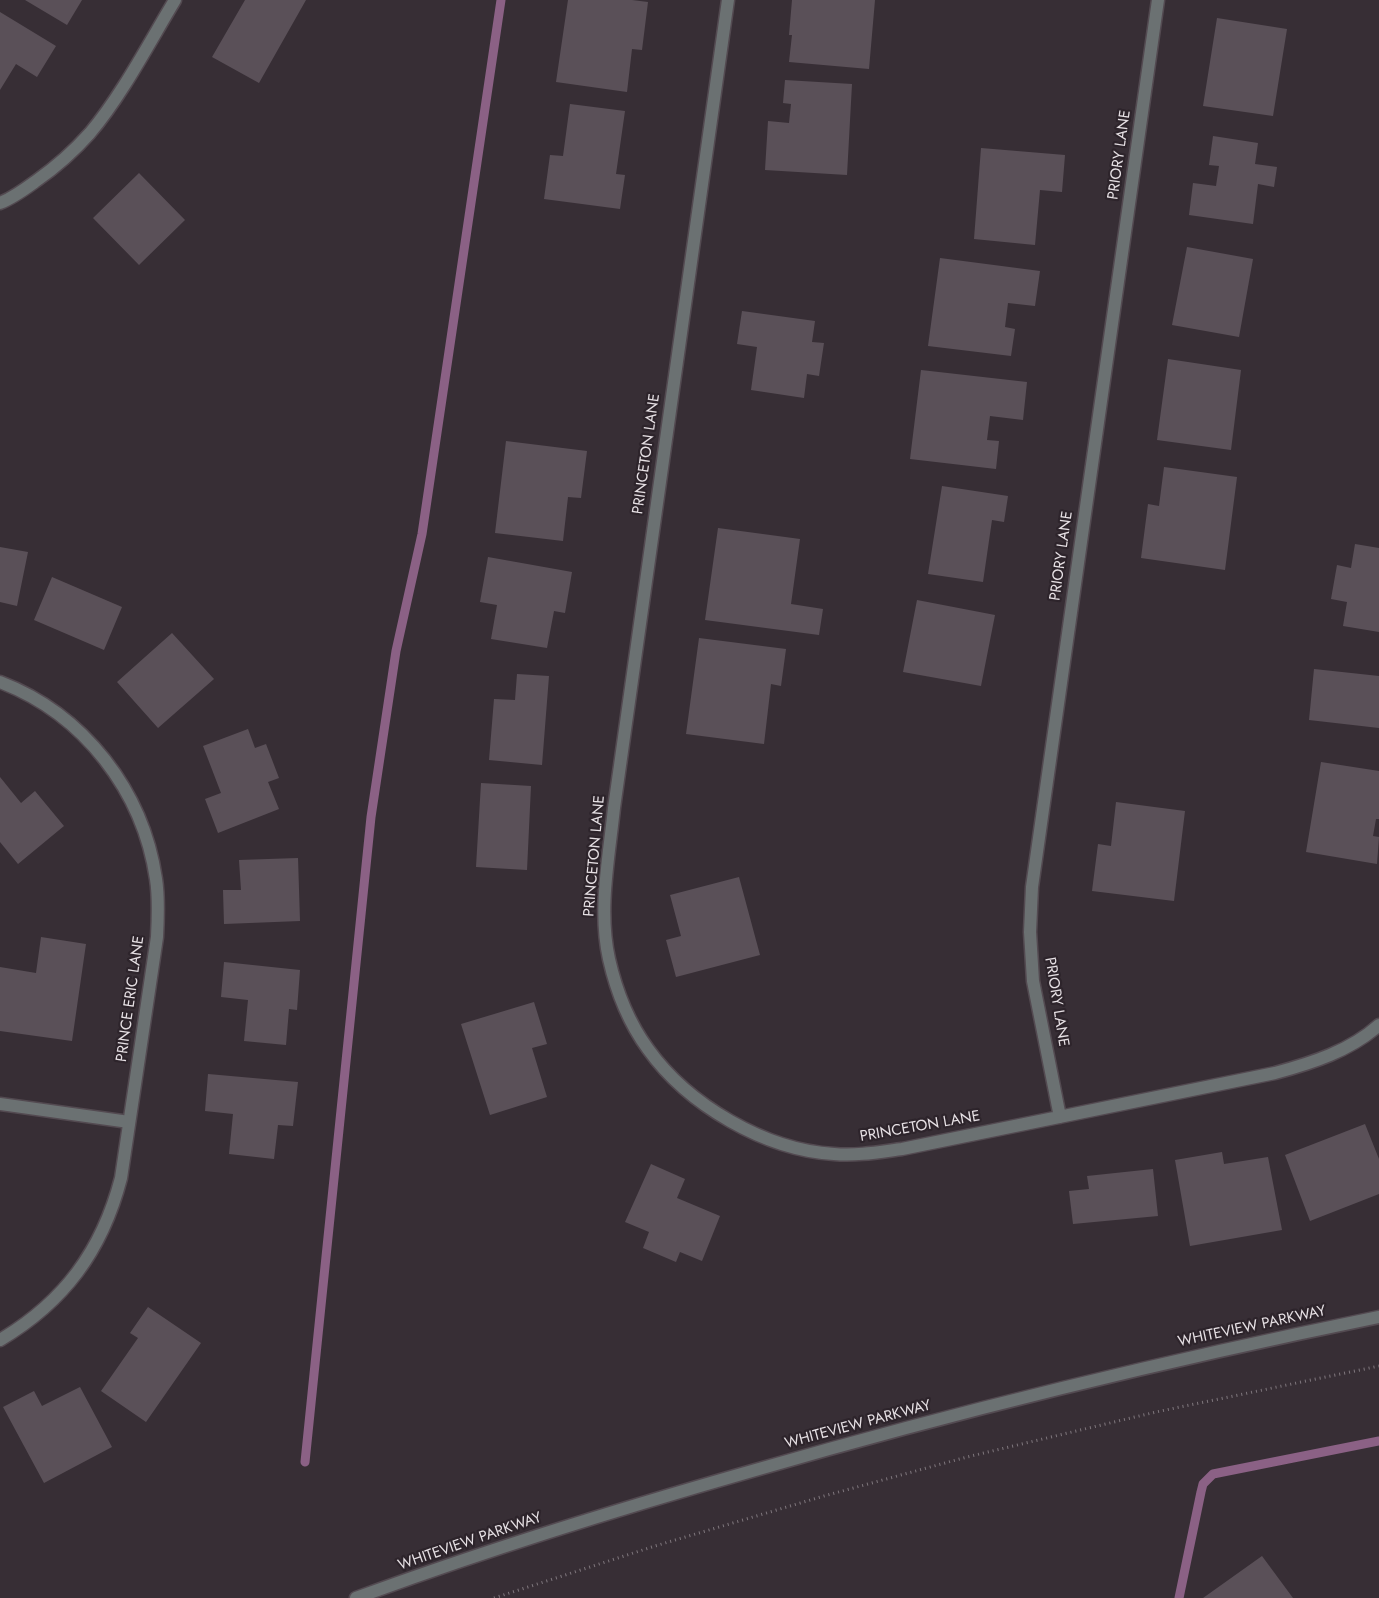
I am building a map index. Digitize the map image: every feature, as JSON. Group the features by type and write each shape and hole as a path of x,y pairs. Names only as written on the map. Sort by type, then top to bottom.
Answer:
{"street":[{"path":"0,204 52,170 90,133 115,98 175,0"},
{"name":"PRINCETON LANE","path":"728,0 614,808 605,912 609,958 616,983 624,1005 648,1048 681,1086 724,1117 748,1130 777,1142 805,1150 834,1154 858,1154 902,1149 1275,1073 1332,1055 1379,1025"},
{"name":"PRIORY LANE","path":"1060,1117 1033,982 1030,932 1032,887 1158,0"},
{"name":"PRINCE ERIC LANE","path":"0,682 47,706 67,721 95,748 126,789 147,840 156,880 158,901 157,937 121,1178 116,1196 101,1233 76,1274 51,1303 31,1320 0,1340"},
{"path":"0,1104 129,1122"},
{"name":"WHITEVIEW PARKWAY","path":"356,1598 564,1527 676,1493 920,1424 1178,1360 1379,1317"}],"path":[{"path":"494,1598 674,1540 967,1457 1156,1412 1379,1366"}],"building":[{"path":"25,0 82,0 67,25"},
{"path":"245,0 306,0 259,83 212,57"},
{"path":"568,0 632,0 648,2 642,50 632,49 627,92 556,82"},
{"path":"792,0 875,0 869,69 789,62 792,35 789,35"},
{"path":"0,12 56,46 37,77 16,64 0,90"},
{"path":"1217,18 1287,29 1273,116 1203,106"},
{"path":"785,80 852,84 847,175 765,170 768,121 789,123 791,104 783,103"},
{"path":"570,104 625,111 616,174 625,175 620,209 544,199 550,155 563,156"},
{"path":"1213,136 1258,143 1255,164 1277,167 1274,187 1258,184 1253,224 1189,215 1193,183 1216,186 1219,166 1209,165"},
{"path":"981,148 1065,155 1062,192 1040,190 1035,245 974,239"},
{"path":"139,173 185,220 139,265 93,218"},
{"path":"1187,247 1253,259 1239,337 1172,325"},
{"path":"940,258 1040,271 1035,306 1008,303 1005,327 1015,329 1011,356 928,346"},
{"path":"742,311 815,321 812,342 824,343 819,376 807,374 804,398 751,390 757,347 737,344"},
{"path":"1168,359 1241,370 1231,450 1157,440"},
{"path":"921,370 1027,382 1023,420 990,416 987,440 999,441 996,469 910,459"},
{"path":"506,441 587,451 581,498 568,497 563,541 495,533"},
{"path":"1164,467 1237,477 1225,570 1141,558 1148,504 1159,506"},
{"path":"942,486 1008,496 1004,522 992,520 983,582 928,574"},
{"path":"718,528 800,539 791,604 823,609 819,635 705,620"},
{"path":"1355,544 1379,548 1379,632 1343,626 1347,602 1331,599 1337,565 1351,568"},
{"path":"0,547 28,552 17,606 0,602"},
{"path":"488,557 572,572 565,613 554,611 547,648 491,639 497,605 480,602"},
{"path":"52,577 122,607 104,650 34,620"},
{"path":"917,600 995,615 981,686 903,672"},
{"path":"172,633 214,679 158,728 117,682"},
{"path":"699,638 786,649 781,686 771,684 764,744 686,734"},
{"path":"1314,669 1379,676 1379,728 1309,720"},
{"path":"517,674 549,676 542,765 489,760 494,699 515,700"},
{"path":"248,729 255,748 266,744 279,778 268,782 279,809 218,833 205,799 221,793 203,746"},
{"path":"1321,762 1379,771 1379,819 1376,819 1373,836 1379,837 1377,864 1306,852"},
{"path":"0,777 21,803 35,791 64,826 18,864 0,842"},
{"path":"481,783 531,786 527,870 476,867"},
{"path":"1116,802 1185,811 1174,901 1092,891 1098,844 1111,846"},
{"path":"298,858 300,921 224,924 223,890 241,890 239,860"},
{"path":"739,877 760,955 676,977 666,940 681,936 670,895"},
{"path":"41,937 86,944 72,1041 0,1031 0,967 36,973"},
{"path":"224,962 300,970 297,1010 289,1009 286,1045 244,1041 248,1000 221,997"},
{"path":"534,1002 547,1044 532,1048 547,1097 490,1115 461,1024"},
{"path":"208,1074 298,1082 293,1126 278,1125 274,1159 229,1154 233,1114 205,1111"},
{"path":"1365,1124 1379,1159 1379,1194 1310,1221 1285,1155"},
{"path":"1222,1152 1224,1164 1268,1157 1282,1230 1190,1246 1175,1160"},
{"path":"651,1164 685,1179 677,1198 720,1216 702,1261 680,1252 676,1262 643,1248 649,1232 625,1222"},
{"path":"1153,1169 1158,1216 1073,1224 1069,1191 1089,1189 1087,1176"},
{"path":"148,1307 201,1343 146,1422 101,1391 138,1338 130,1333"},
{"path":"80,1387 112,1447 44,1483 3,1407 34,1391 42,1406"},
{"path":"1262,1556 1293,1598 1203,1598"}],"waterway":[{"path":"305,1462 371,817 396,651 422,534 501,0"},
{"path":"1179,1598 1203,1484 1213,1474 1379,1441"}]}
